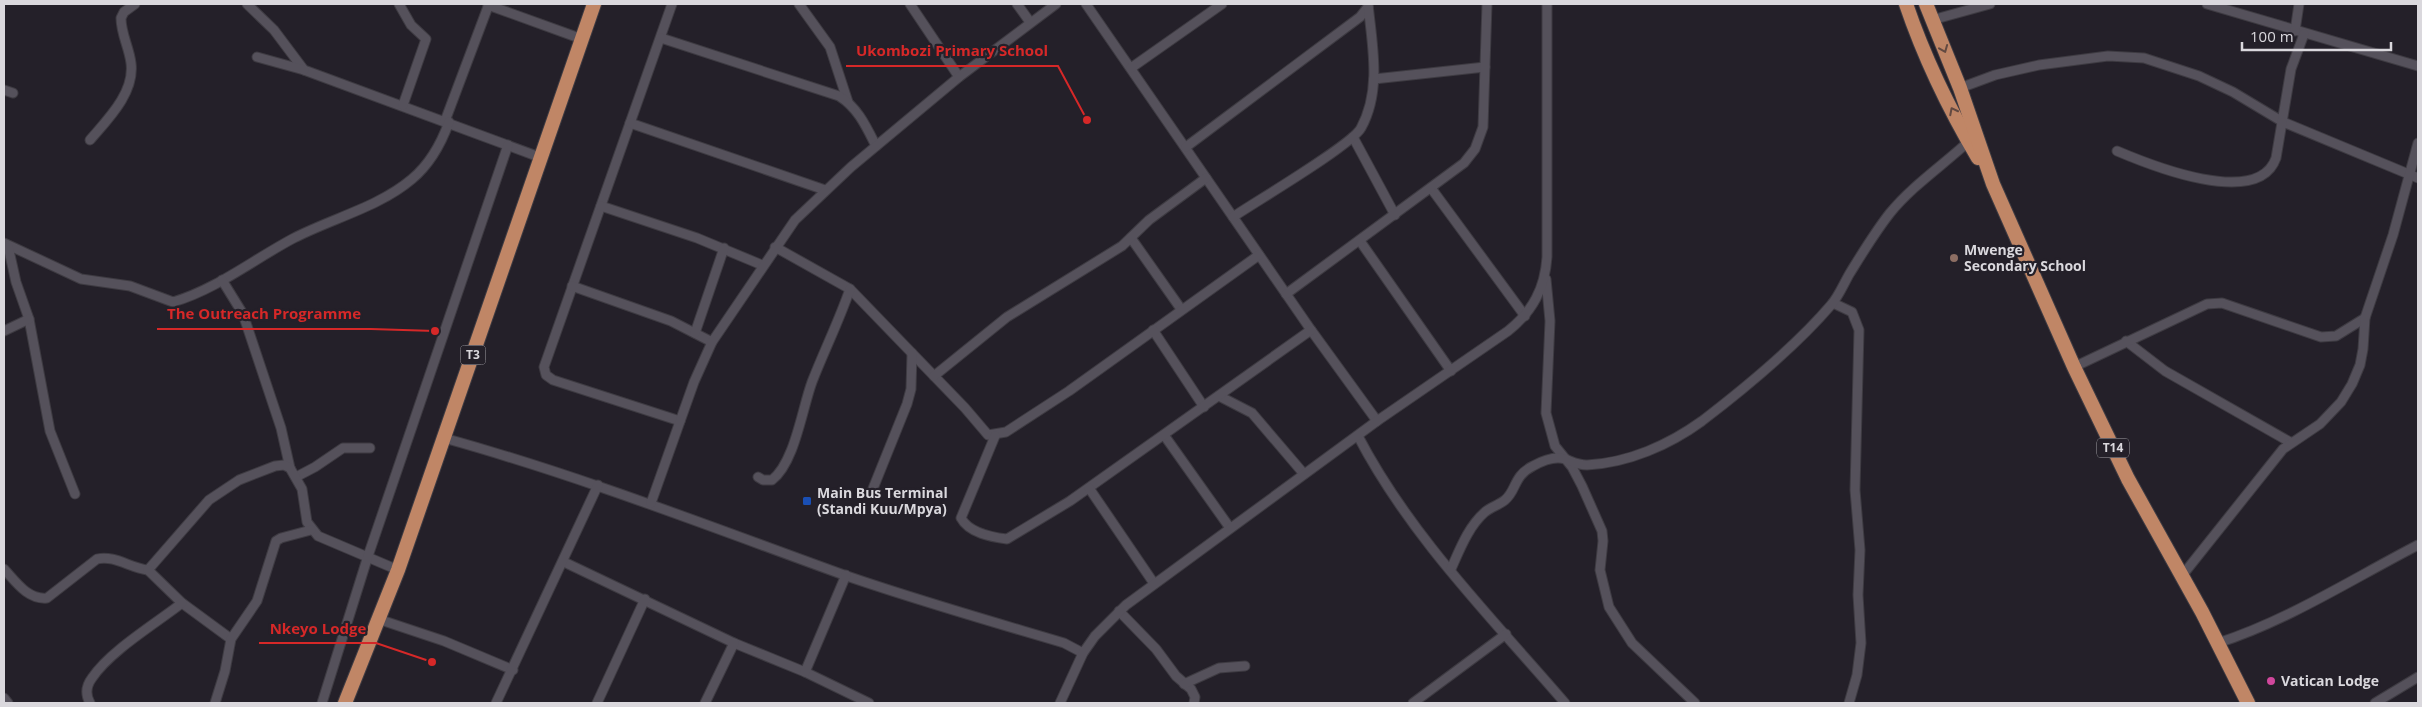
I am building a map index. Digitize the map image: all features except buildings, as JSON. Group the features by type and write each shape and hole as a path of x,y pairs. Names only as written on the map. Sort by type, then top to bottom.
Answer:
{"highway":[{"name":"T3","path":"346,703 398,570 594,4"},
{"name":"T14","path":"1906,4 1921,45 1968,142 1993,184"},
{"name":"T14","path":"1926,4 1960,88 1993,184 2074,367 2128,479 2248,703"}],"street":[{"path":"90,140 120,103 128,81 131,66 121,18 124,12 135,4"},
{"path":"247,4 274,30 304,70"},
{"path":"399,4 411,25 426,39 403,105"},
{"path":"6,244 76,277 130,286 170,302 181,300 222,280 293,238 377,202 412,180 438,148 489,4 582,39"},
{"path":"672,4 544,367 546,375 552,380 680,420"},
{"path":"799,4 830,47 848,102"},
{"path":"910,4 959,76"},
{"path":"1017,4 1030,22"},
{"path":"651,503 680,420 712,342 762,265 795,220 825,190 959,76 1056,4"},
{"path":"1086,4 1311,330 1377,421"},
{"path":"1131,68 1222,4"},
{"path":"1286,294 1464,163 1478,144 1483,127 1487,4"},
{"path":"1547,4 1549,179 1546,279 1550,321 1546,413 1553,440 1582,486 1602,531 1603,541 1600,570 1612,614 1636,648 1695,703"},
{"path":"1932,20 1990,4"},
{"path":"2207,4 2418,66"},
{"path":"2295,31 2299,4"},
{"path":"1186,148 1356,20 1368,5"},
{"path":"1233,217 1353,137 1360,130 1368,112 1374,79 1368,5"},
{"path":"2117,151 2172,173 2235,182 2256,178 2270,170 2274,165 2283,122 2291,69 2304,34"},
{"path":"661,38 839,96 858,112 876,146"},
{"path":"1960,88 1995,75 2039,64 2108,56 2144,58 2183,70 2216,84 2283,122 2418,178"},
{"path":"257,57 304,70 403,105 542,158"},
{"path":"1374,79 1485,67"},
{"path":"630,123 825,190"},
{"path":"1353,137 1395,215"},
{"path":"1451,569 1472,526 1484,512 1505,500 1518,478 1538,463 1551,459 1564,459 1585,465 1609,462 1666,443 1724,403 1795,342 1833,303 1868,244 1890,213 1907,195 1968,142"},
{"path":"2181,577 2290,442 2310,433 2341,402 2360,365 2365,318 2393,235 2418,143"},
{"path":"322,703 368,556 508,145"},
{"path":"934,376 1007,317 1101,260 1130,238 1149,220 1206,178"},
{"path":"1431,188 1525,316"},
{"path":"601,206 724,248 762,265"},
{"path":"1130,238 1181,309"},
{"path":"1360,241 1451,370"},
{"path":"6,244 16,282 29,319 50,432 75,494"},
{"path":"695,333 724,248"},
{"path":"774,248 850,290 965,408 988,436 995,436 1006,432 1061,396 1258,254"},
{"path":"1060,703 1083,653 1095,636 1119,611 1153,582 1525,316 1535,302 1546,279"},
{"path":"222,280 242,314 281,428 290,468 302,489 307,522 311,530 318,536 398,570"},
{"path":"572,286 665,318 712,342"},
{"path":"758,477 763,480 772,480 784,465 813,381 837,326 850,290"},
{"path":"1833,303 1852,312 1858,330 1855,490 1860,550 1858,595 1861,643 1858,668 1849,703"},
{"path":"2074,367 2207,304 2222,304 2321,337 2336,336 2365,318"},
{"path":"4,331 29,319"},
{"path":"1153,330 1204,407"},
{"path":"995,436 961,512 963,522 970,527 984,535 1007,539 1089,488 1311,330"},
{"path":"2126,341 2165,371 2290,442"},
{"path":"872,492 907,404 911,389 912,353"},
{"path":"1219,396 1227,402 1252,413 1304,474"},
{"path":"1164,435 1230,528"},
{"path":"1358,436 1388,489 1417,530 1565,703"},
{"path":"444,438 518,458 651,503 846,575 1064,643 1083,653"},
{"path":"296,477 316,467 343,448 370,448"},
{"path":"148,570 209,500 224,487 275,466 284,465 290,468"},
{"path":"496,703 564,562 598,485"},
{"path":"1089,488 1153,582"},
{"path":"215,703 225,671 230,639 257,601 276,541 311,530"},
{"path":"2218,644 2244,635 2298,610 2418,544"},
{"path":"4,569 31,596 37,599 47,598 97,559 105,557 115,559 148,570 182,603 230,639"},
{"path":"564,562 734,643 806,672 869,703"},
{"path":"806,672 846,575"},
{"path":"597,703 645,599"},
{"path":"90,703 86,690 92,677 132,641 182,603"},
{"path":"1119,611 1156,649 1184,684 1193,692 1194,703"},
{"path":"378,619 444,641 513,670"},
{"path":"1414,703 1506,634"},
{"path":"705,703 734,643"},
{"path":"1184,684 1219,668 1245,666"},
{"path":"2375,703 2418,677"},
{"path":"4,698 8,703"}],"place":[{"name":"Ukombozi Primary School","path":"1087,120"},
{"name":"Mwenge Secondary School","path":"1954,258"},
{"name":"The Outreach Programme","path":"435,331"},
{"name":"Main Bus Terminal (Standi Kuu/Mpya)","path":"807,501"},
{"name":"Nkeyo Lodge","path":"432,662"},
{"name":"Vatican Lodge","path":"2271,681"}]}
